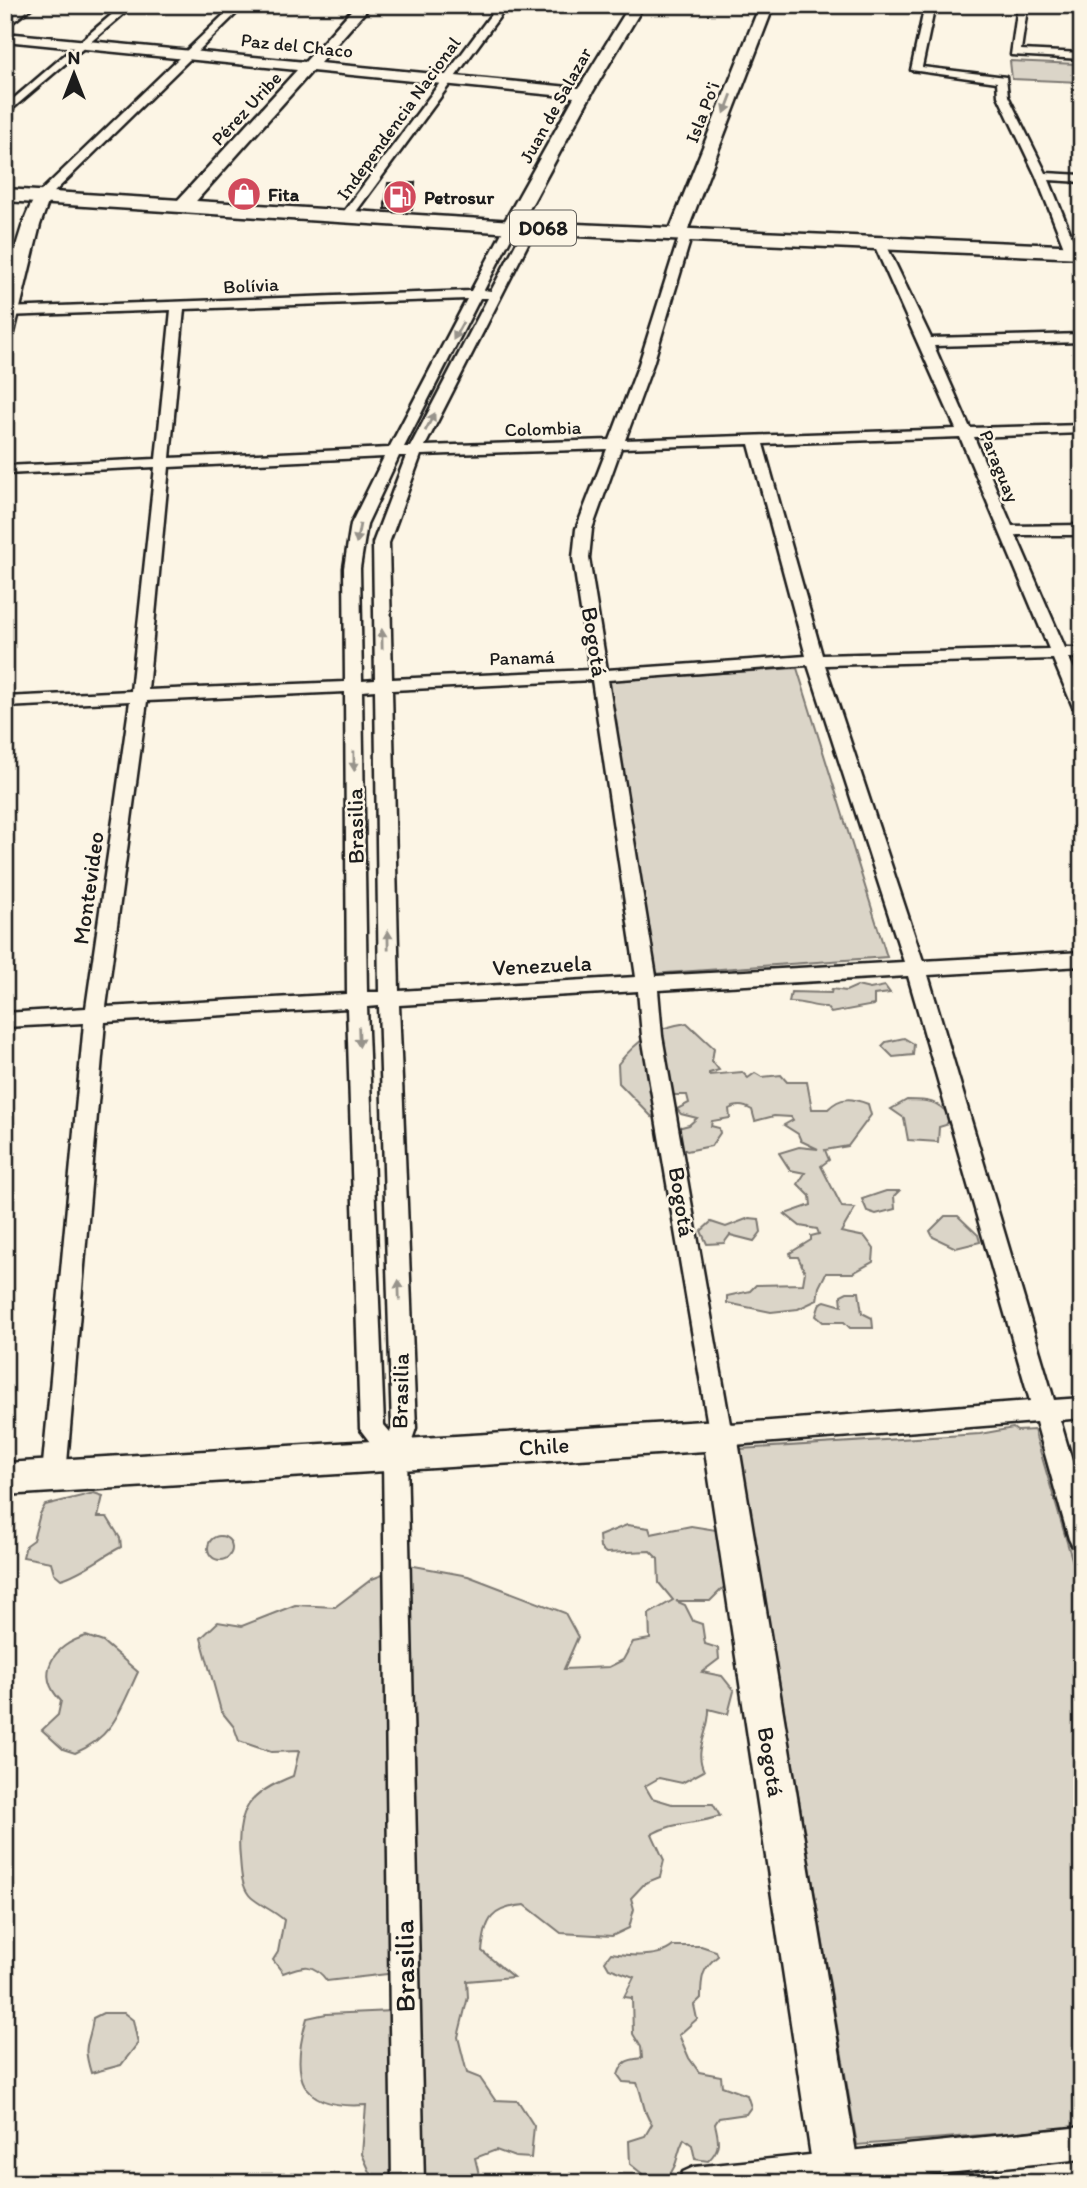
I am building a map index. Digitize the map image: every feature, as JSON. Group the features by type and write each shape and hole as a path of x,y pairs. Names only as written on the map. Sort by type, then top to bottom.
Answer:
{"main road":[{"name":"D068","path":"5,195 521,227 1077,252"}],"street":[{"path":"5,25 30,5"},
{"path":"5,112 129,5"},
{"path":"5,332 31,225 42,197 240,5"},
{"name":"Pérez Uribe","path":"183,205 364,5"},
{"name":"Independencia Nacional","path":"346,217 503,5"},
{"name":"Juan de Salazar","path":"521,227 584,93 637,5"},
{"name":"Isla Po'i","path":"686,234 767,5"},
{"name":"Isla Po'i","path":"686,234 779,5"},
{"path":"930,5 916,70 1002,79 1003,96 1077,252"},
{"path":"1082,8 1023,6 1015,53 1082,56"},
{"name":"Paz del Chaco","path":"5,37 584,93"},
{"path":"1042,176 1082,178"},
{"name":"Brasilia","path":"395,1455 372,1429 357,999 351,685 352,568 359,524 392,453 478,294 521,227"},
{"name":"Brasilia","path":"408,2183 395,1455 404,1428 389,999 381,542 393,502 414,451 498,294 521,227"},
{"name":"Bogotá","path":"686,234 646,364 584,529 581,558 647,984 652,1035 720,1435 837,2175"},
{"name":"Paraguay","path":"878,242 926,342 1082,707"},
{"name":"Bolívia","path":"8,312 498,294"},
{"name":"Montevideo","path":"54,1475 95,1015 139,695 178,307"},
{"path":"926,342 1082,338"},
{"path":"432,380 451,382"},
{"name":"Colombia","path":"5,470 414,451 1082,429"},
{"path":"755,440 815,660 916,969 1082,1539"},
{"path":"1006,531 1082,530"},
{"name":"Panamá","path":"5,702 601,675 815,660 1082,653"},
{"path":"355,835 386,834"},
{"name":"Venezuela","path":"5,1020 1082,959"},
{"path":"364,1209 396,1206"},
{"path":"369,1339 401,1338"},
{"name":"Chile","path":"5,1479 720,1435 1082,1408"},
{"path":"694,2183 837,2175 1082,2143"}],"shaded area":[{"path":"1010,61 1077,64 1080,82 1012,79"},
{"path":"797,668 887,957 652,974 601,681"},
{"path":"857,986 870,989 885,986 890,993 874,995 874,1005 831,1013 826,1007 789,1002 791,992 831,993 832,989 846,991"},
{"path":"687,1023 714,1048 712,1061 719,1070 709,1075 742,1072 748,1078 755,1073 762,1077 781,1075 787,1082 807,1082 812,1109 828,1109 847,1099 868,1104 871,1115 848,1146 825,1150 829,1160 821,1166 842,1207 855,1208 841,1232 865,1237 874,1249 873,1262 853,1273 826,1273 819,1287 817,1300 798,1309 771,1312 727,1303 727,1296 750,1291 756,1285 803,1284 805,1272 798,1257 791,1257 790,1253 811,1240 811,1236 819,1234 817,1229 800,1226 785,1214 811,1205 810,1196 798,1184 805,1173 790,1170 779,1153 799,1147 818,1149 801,1141 798,1134 784,1125 793,1120 791,1117 774,1116 755,1121 752,1110 735,1106 729,1109 730,1118 712,1121 711,1126 719,1128 720,1133 711,1146 687,1151 679,1146 674,1129 689,1125 697,1118 681,1114 677,1109 689,1103 687,1095 672,1095 652,1117 619,1083 618,1064 632,1048 657,1031"},
{"path":"904,1038 914,1044 913,1055 893,1057 882,1046 886,1042"},
{"path":"907,1100 932,1102 951,1117 946,1125 939,1127 938,1142 908,1140 904,1118 891,1109"},
{"path":"886,1191 899,1191 894,1196 895,1209 876,1214 867,1211 862,1199"},
{"path":"945,1216 958,1216 978,1235 980,1242 956,1248 933,1237 930,1231"},
{"path":"749,1218 759,1219 761,1232 754,1241 730,1235 724,1243 707,1244 701,1231 711,1222 726,1227"},
{"path":"859,1292 862,1313 872,1318 873,1328 850,1328 844,1322 823,1322 816,1316 820,1303 825,1301 842,1306 841,1295"},
{"path":"1013,1428 1017,1431 1034,1430 1082,1593 1082,2127 857,2145 777,1670 774,1668 758,1558 752,1553 749,1523 752,1521 740,1449 980,1434"},
{"path":"94,1493 103,1496 98,1517 107,1517 120,1538 121,1547 61,1579 54,1573 51,1562 23,1557 26,1545 33,1540 45,1505"},
{"path":"627,1525 649,1528 651,1534 691,1526 729,1532 727,1584 710,1601 676,1601 685,1605 693,1621 702,1624 705,1644 718,1648 719,1659 702,1672 722,1676 734,1691 728,1714 709,1709 700,1755 704,1771 682,1783 659,1778 645,1786 652,1798 672,1804 713,1804 720,1816 669,1827 652,1834 664,1860 660,1877 645,1883 631,1898 634,1909 629,1928 612,1936 561,1933 525,1905 504,1909 492,1917 485,1931 482,1951 513,1977 467,1981 468,1997 458,2037 467,2073 480,2078 495,2100 518,2101 534,2126 531,2158 515,2157 496,2150 475,2158 481,2183 375,2183 362,2154 366,2105 326,2102 313,2095 300,2072 299,2057 307,2018 326,2014 392,2011 405,1972 327,1981 317,1971 308,1967 283,1973 273,1960 278,1952 284,1920 246,1891 241,1872 240,1827 248,1805 256,1796 293,1776 299,1751 271,1752 239,1741 234,1727 221,1711 201,1638 218,1622 242,1626 295,1605 335,1607 372,1579 409,1565 468,1576 565,1613 578,1637 564,1669 609,1667 623,1660 633,1642 650,1639 649,1614 673,1600 659,1583 658,1559 650,1551 606,1553 600,1548 599,1536"},
{"path":"220,1536 229,1539 232,1548 229,1557 220,1560 211,1557 208,1548 211,1539"},
{"path":"86,1636 103,1642 138,1672 108,1730 99,1739 75,1753 63,1749 42,1730 58,1715 61,1701 49,1680 51,1661 65,1646"},
{"path":"673,1946 701,1946 716,1951 718,1956 704,1974 701,1998 694,2005 697,2019 679,2035 689,2058 699,2072 721,2076 722,2086 747,2095 751,2107 746,2114 719,2118 715,2124 717,2148 708,2161 695,2159 692,2145 684,2139 666,2180 651,2181 630,2164 629,2141 645,2136 652,2124 637,2083 623,2082 618,2075 626,2062 642,2058 641,2047 633,2034 632,1998 624,1997 634,1977 609,1968 605,1961 611,1953 652,1955"},
{"path":"103,2013 124,2013 133,2020 138,2043 121,2065 91,2073 87,2044 93,2018"}],"building":[{"name":"Petrosur","path":"388,183 415,183 412,204 385,204"}],"place":[{"name":"Fita","path":"244,194"},
{"name":"Petrosur","path":"400,197"}]}
